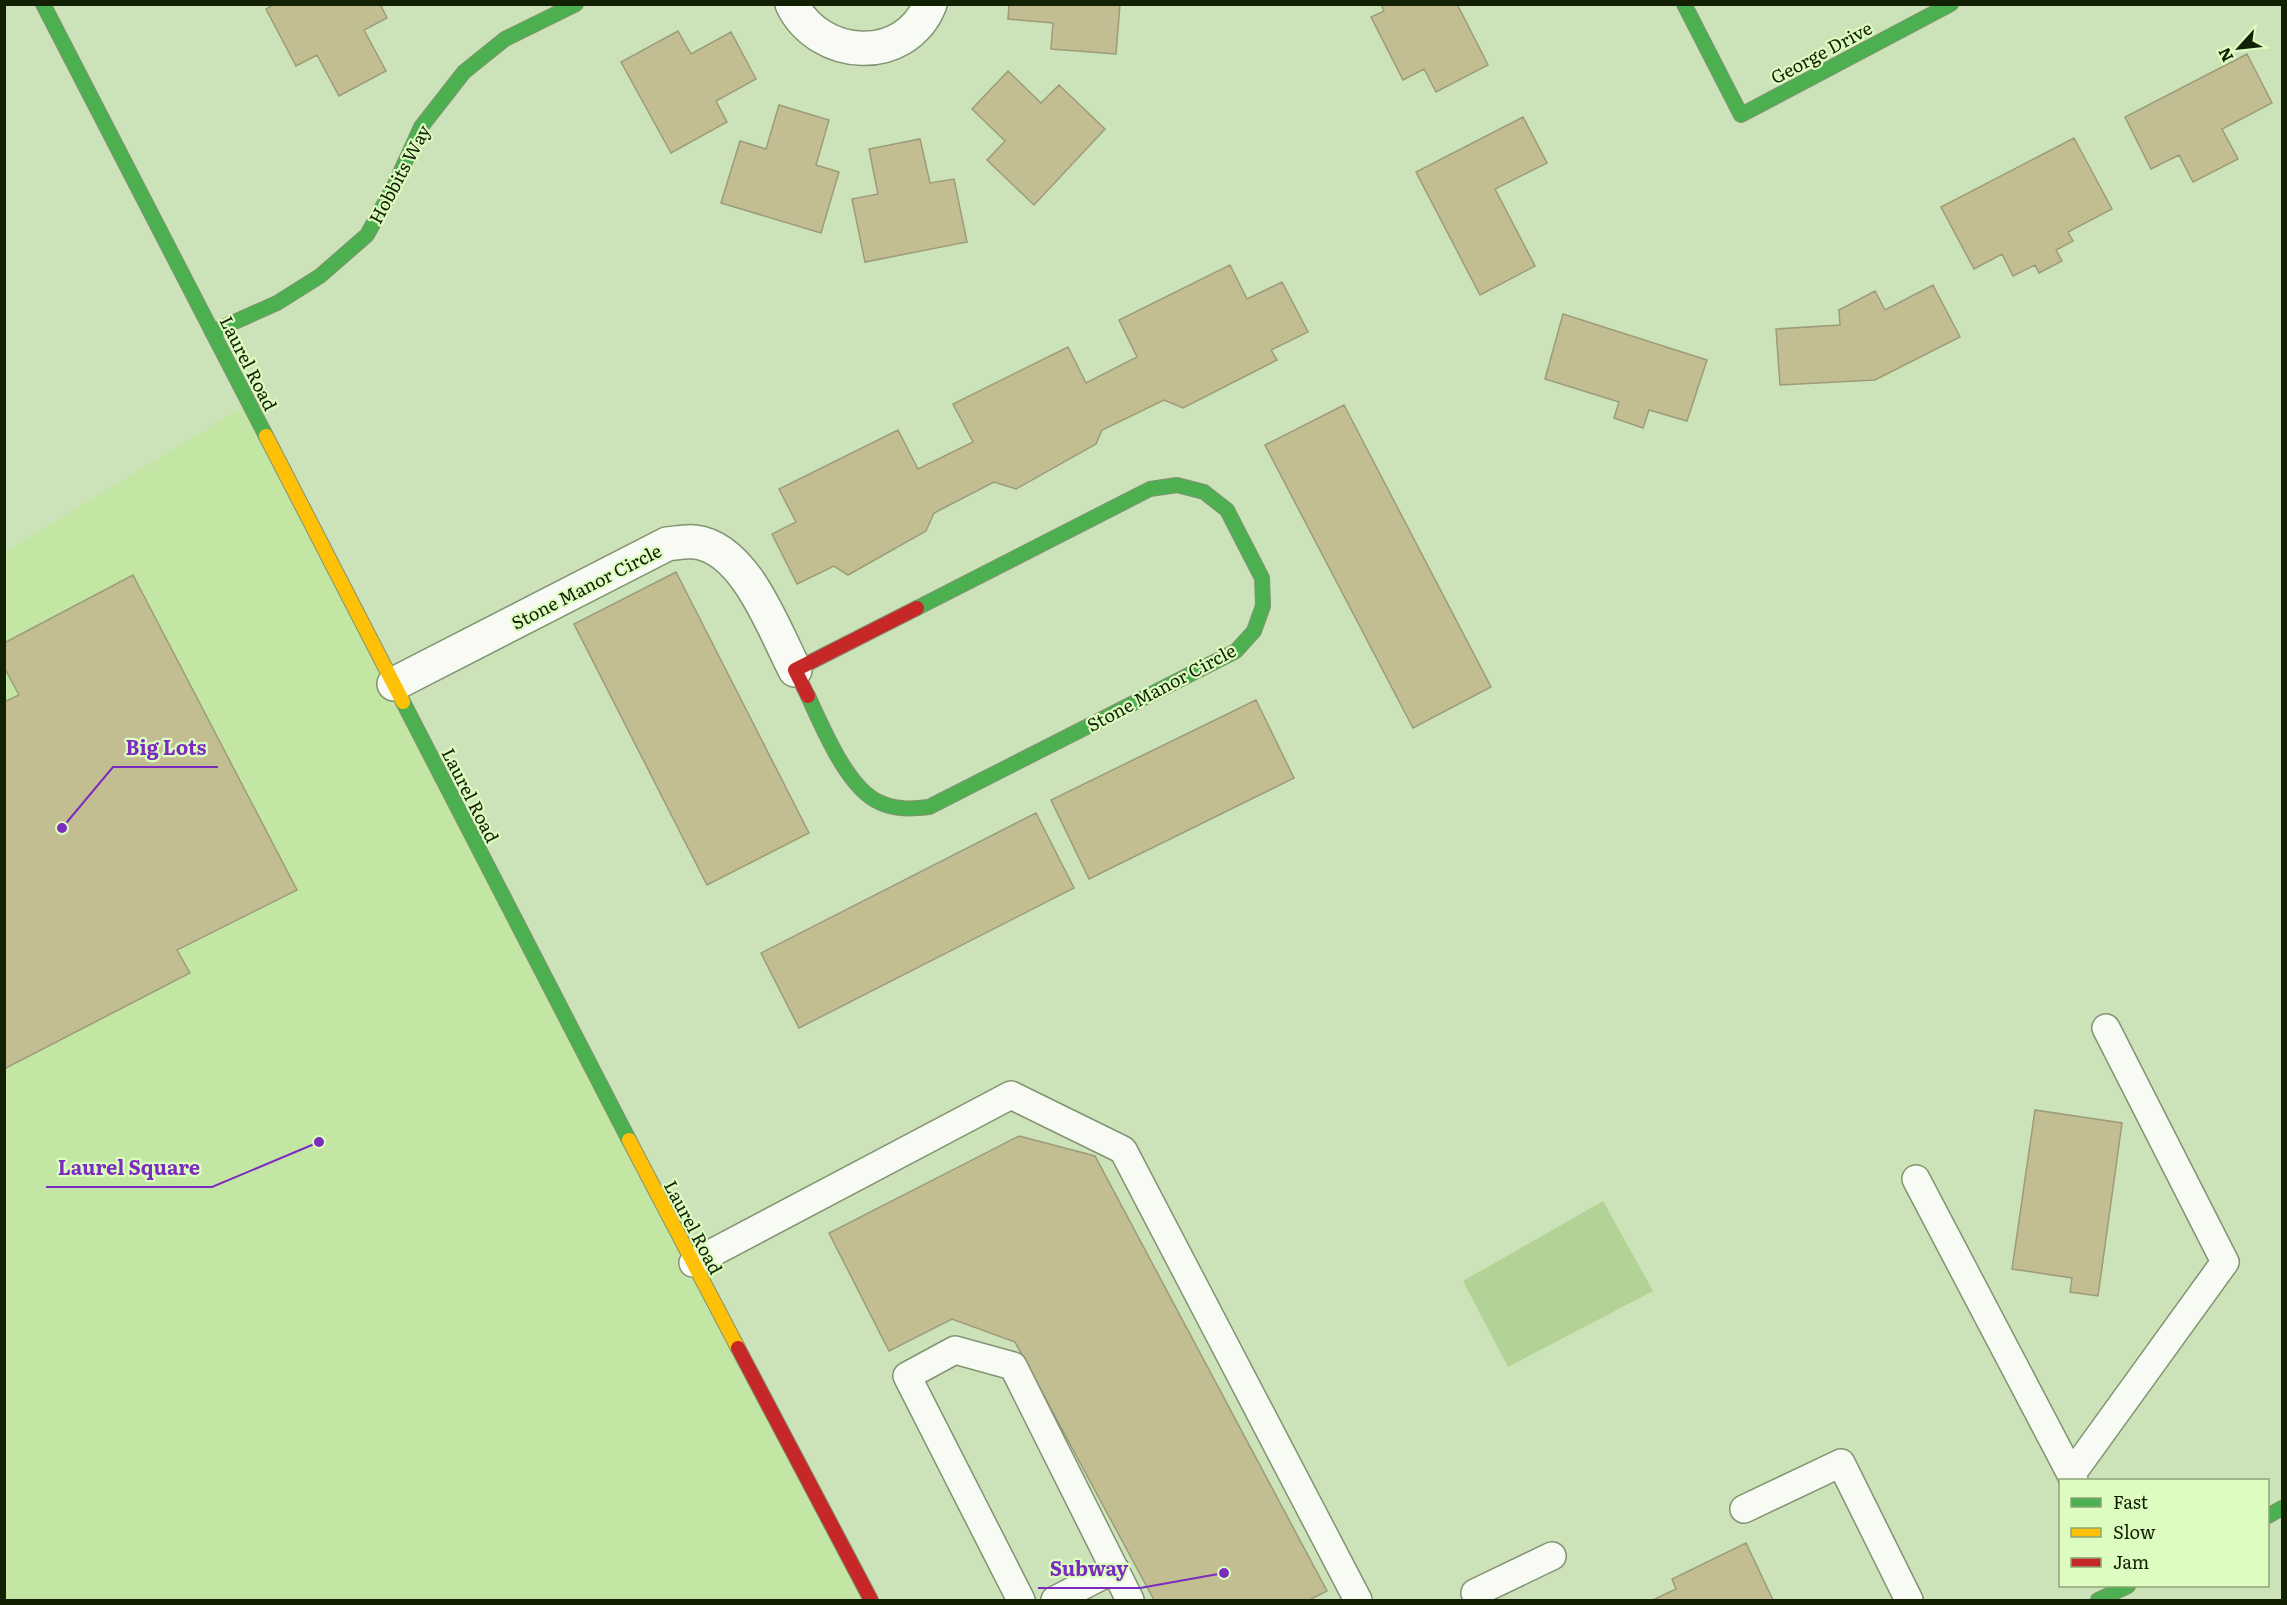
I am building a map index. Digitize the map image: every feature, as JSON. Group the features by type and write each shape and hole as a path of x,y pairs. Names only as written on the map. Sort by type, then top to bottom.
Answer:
{"street":[{"name":"Laurel Road","path":"43,4 693,1263 871,1600"},
{"name":"Hobbits Way","path":"212,332 277,303 320,276 367,235 395,184 421,127 464,72 505,39 576,4"},
{"path":"792,4 798,16 816,35 839,46 863,50 888,45 910,32 927,13 930,4"},
{"name":"George Drive","path":"1684,4 1741,115 1951,4"},
{"name":"Stone Manor Circle","path":"394,684 667,544 696,542 724,552 743,571 854,783 876,801 902,809 929,807 1236,651 1254,631 1263,606 1262,578 1227,510 1204,492 1177,485 1150,489 795,670"},
{"path":"2269,1515 2283,1508"},
{"path":"2098,1600 2126,1587"}],"lane":[{"path":"1916,1179 2073,1478 2225,1262 2106,1029"},
{"path":"693,1263 1011,1095 1123,1150 1358,1600"},
{"path":"1021,1600 908,1376 955,1350 1013,1366 1130,1600"},
{"path":"1744,1509 1841,1463 1903,1598"},
{"path":"1479,1600 1475,1593 1552,1556"},
{"path":"1055,1600 1115,1569"}],"shaded area":[{"path":"249,403 871,1600 5,1600 5,552"},
{"path":"1603,1201 1653,1291 1508,1367 1463,1281"}],"building":[{"path":"275,4 380,4 387,18 364,30 386,71 339,96 317,55 296,66 266,9"},
{"path":"1009,4 1120,4 1116,54 1051,49 1053,23 1008,19"},
{"path":"1381,4 1457,4 1488,65 1436,92 1424,69 1403,80 1371,17 1384,11"},
{"path":"678,31 691,54 731,32 756,79 716,101 727,122 671,153 621,62"},
{"path":"2247,54 2272,103 2222,129 2238,159 2193,182 2179,155 2151,169 2125,117"},
{"path":"1008,71 1041,103 1059,85 1105,129 1034,205 987,160 1005,141 972,109"},
{"path":"779,105 829,120 816,165 839,172 821,233 721,203 740,141 766,149"},
{"path":"1523,117 1547,163 1495,189 1535,266 1480,295 1416,172"},
{"path":"2074,138 2112,209 2068,232 2073,241 2056,250 2062,261 2039,273 2035,265 2013,276 2002,254 1974,269 1941,207"},
{"path":"920,139 930,183 954,179 967,242 865,262 852,199 878,194 869,149"},
{"path":"1230,265 1247,299 1282,282 1308,332 1271,350 1277,360 1183,408 1164,400 1102,430 1096,444 1016,489 994,482 934,513 926,531 848,575 834,566 797,584 772,534 796,522 779,489 898,430 918,469 973,442 953,404 1068,347 1086,383 1137,357 1119,320"},
{"path":"1933,285 1960,337 1875,380 1780,385 1776,329 1840,325 1839,310 1875,291 1885,310"},
{"path":"1563,314 1707,360 1687,421 1649,410 1643,428 1614,418 1619,402 1545,379"},
{"path":"1344,405 1491,687 1413,728 1265,445"},
{"path":"676,572 809,833 707,885 574,624"},
{"path":"133,575 297,890 177,950 190,973 4,1069 4,702 19,695 4,667 4,643"},
{"path":"1256,700 1294,778 1089,879 1051,800"},
{"path":"1036,813 1074,888 799,1028 761,953"},
{"path":"2035,1110 2122,1123 2098,1296 2070,1292 2072,1278 2012,1269"},
{"path":"1019,1136 1095,1156 1327,1591 1309,1600 1154,1600 1015,1342 952,1319 889,1351 829,1233"},
{"path":"1746,1543 1773,1600 1653,1600 1676,1589 1672,1579"}],"traffic: fast":[{"path":"43,4 266,436"},
{"path":"212,332 277,303 320,276 367,235 395,184 421,127 464,72 505,39 576,4"},
{"path":"1684,4 1741,115 1951,4"},
{"path":"808,696 837,755 856,784 867,795 891,806 923,808 1236,651 1254,631 1263,606 1262,578 1227,510 1204,492 1177,485"},
{"path":"917,608 1150,489 1177,485"},
{"path":"403,702 629,1140"},
{"path":"2269,1515 2282,1508"},
{"path":"2098,1600 2126,1587"}],"traffic: slow":[{"path":"266,436 403,702"},
{"path":"629,1140 738,1348"}],"traffic: jam":[{"path":"808,696 795,670 917,608"},
{"path":"738,1348 871,1600"}],"place":[{"name":"Big Lots","path":"62,828"},
{"name":"Laurel Square","path":"319,1142"},
{"name":"Subway","path":"1224,1573"}]}
